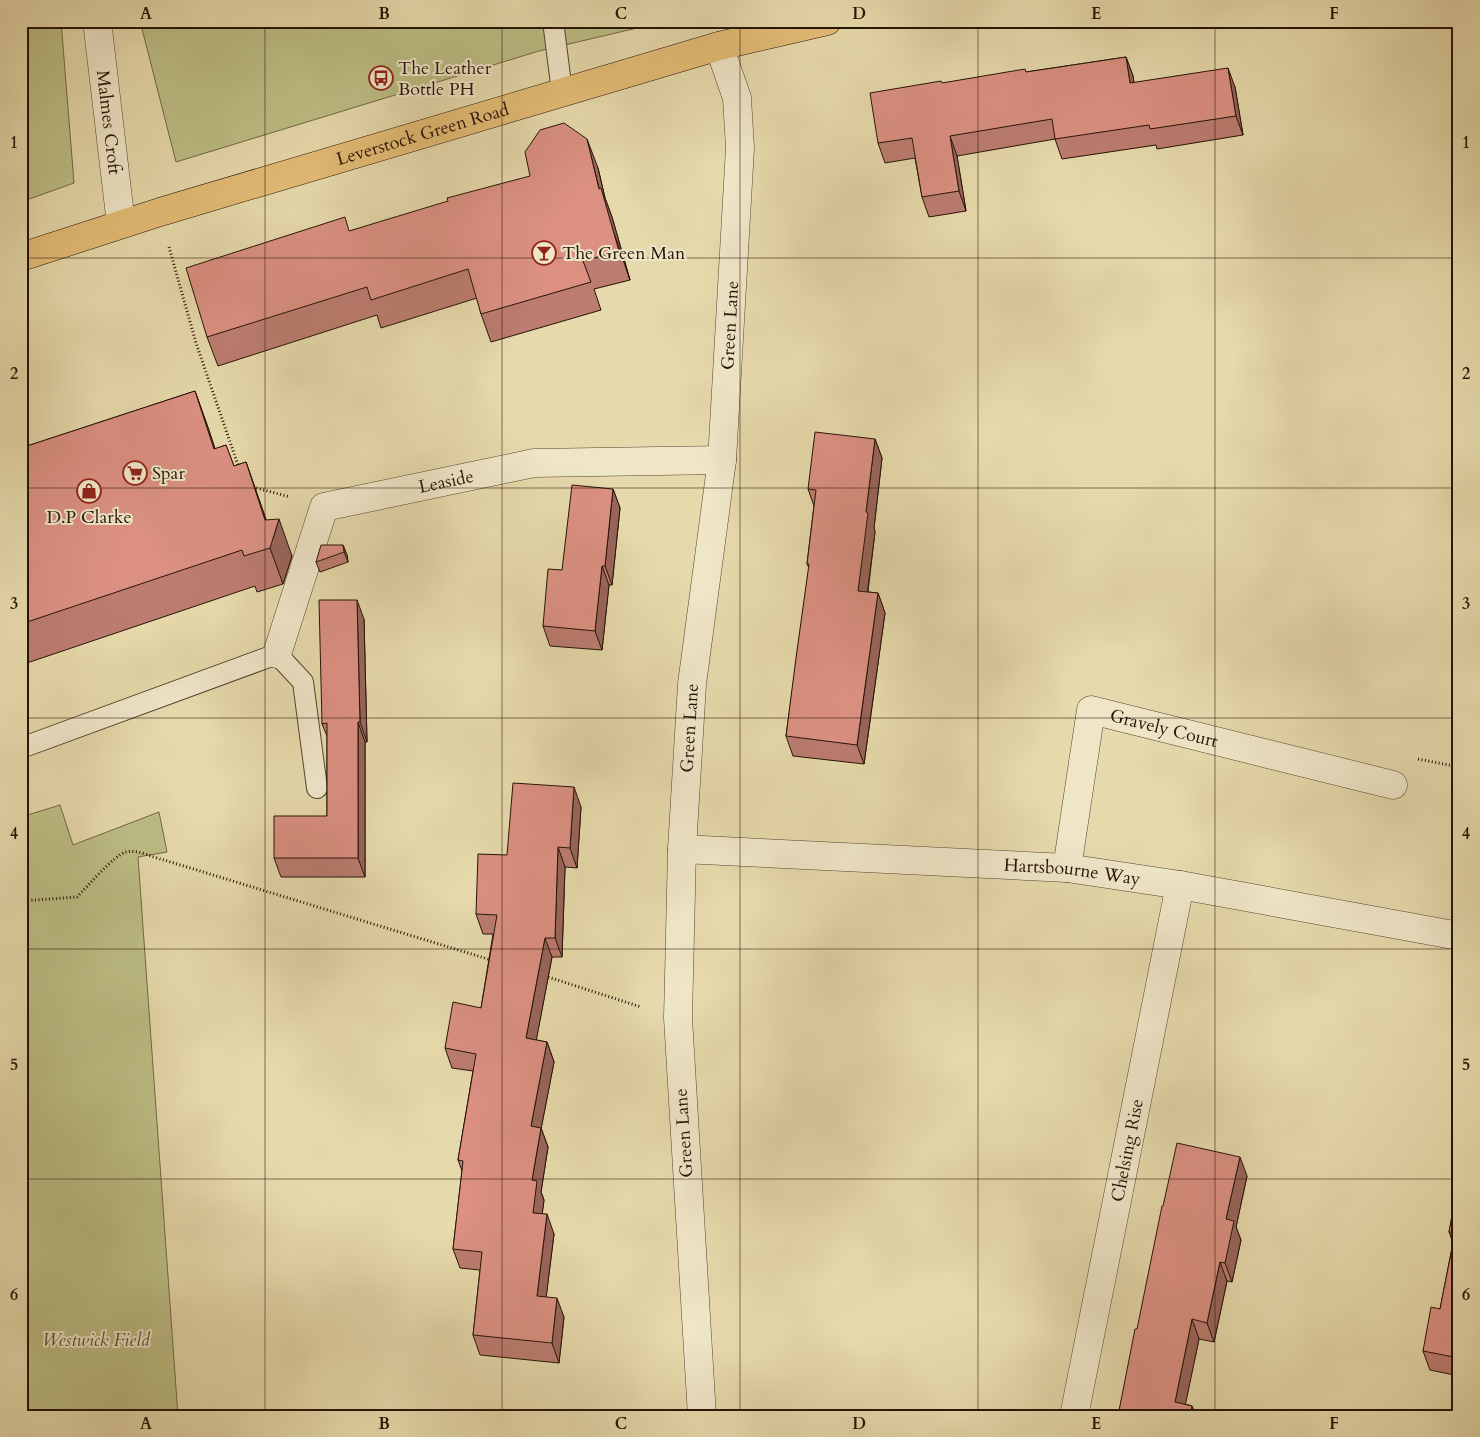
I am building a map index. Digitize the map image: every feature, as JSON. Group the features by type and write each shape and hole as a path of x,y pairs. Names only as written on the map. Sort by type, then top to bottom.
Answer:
{"main road":[{"name":"Leverstock Green Road","path":"21,257 160,212 719,46 828,21"}],"street":[{"name":"Malmes Croft","path":"97,21 121,224"},
{"name":"Green Lane","path":"702,1416 678,1018 682,849 692,684 722,460 740,148 737,98 719,46"},
{"name":"Leaside","path":"324,507 534,463 722,460"},
{"path":"277,654 324,507"},
{"name":"Gravely Court","path":"1067,868 1091,710 1393,785"},
{"name":"Hartsbourne Way","path":"682,849 1067,868 1180,885 1459,936"},
{"name":"Chelsing Rise","path":"1074,1416 1180,885"}],"lane":[{"path":"553,21 562,92"},
{"path":"21,748 277,654 303,682 317,788"}],"path":[{"path":"160,212 196,343 241,475"},
{"path":"244,484 324,507"},
{"path":"21,900 77,897 111,862 126,852 137,853 174,862 493,961"},
{"path":"538,974 678,1018"}],"green space":[{"path":"21,21 61,21 74,183 21,202"},
{"path":"140,21 667,21 539,51 176,162"},
{"name":"Westwick Field","path":"60,805 73,845 159,812 167,852 138,857 178,1416 21,1416 21,817"}],"building":[{"path":"1126,57 1130,83 1228,68 1236,116 1150,129 1149,125 1055,139 1052,119 950,136 959,191 922,197 912,138 878,143 870,93 1025,69 1026,72"},
{"path":"564,123 587,139 599,189 601,188 619,251 583,261 591,282 481,314 468,269 371,300 367,287 207,337 186,268 345,217 349,231 448,201 447,198 530,176 525,152 540,130"},
{"path":"195,391 214,449 226,445 234,466 246,462 265,520 279,519 270,548 244,556 242,550 21,624 21,448"},
{"path":"815,432 875,439 858,591 878,593 857,745 786,736 809,564 807,564 816,490 808,489"},
{"path":"572,485 613,489 605,566 602,566 595,631 543,626 548,569 562,570"},
{"path":"321,545 343,545 344,552 316,562"},
{"path":"319,600 357,600 360,722 358,722 358,858 274,858 274,816 327,816 327,723 322,724"},
{"path":"513,783 574,787 570,848 558,847 555,938 545,938 526,1038 547,1042 531,1126 541,1128 532,1180 537,1181 533,1213 547,1214 537,1296 557,1298 552,1343 473,1335 482,1252 453,1249 463,1161 458,1160 476,1054 445,1048 453,1002 481,1008 497,915 476,914 478,854 507,855"},
{"path":"1177,1143 1240,1157 1226,1219 1234,1221 1225,1263 1220,1262 1207,1323 1192,1319 1175,1402 1192,1406 1190,1416 1118,1416 1135,1329 1137,1329"},
{"path":"1457,1187 1459,1187 1459,1358 1423,1351 1431,1307 1440,1309 1455,1233 1449,1232"}],"place":[{"name":"The Leather Bottle PH","path":"381,78"},
{"name":"The Green Man","path":"544,253"},
{"name":"Spar","path":"135,473"},
{"name":"D.P Clarke","path":"89,491"}]}
